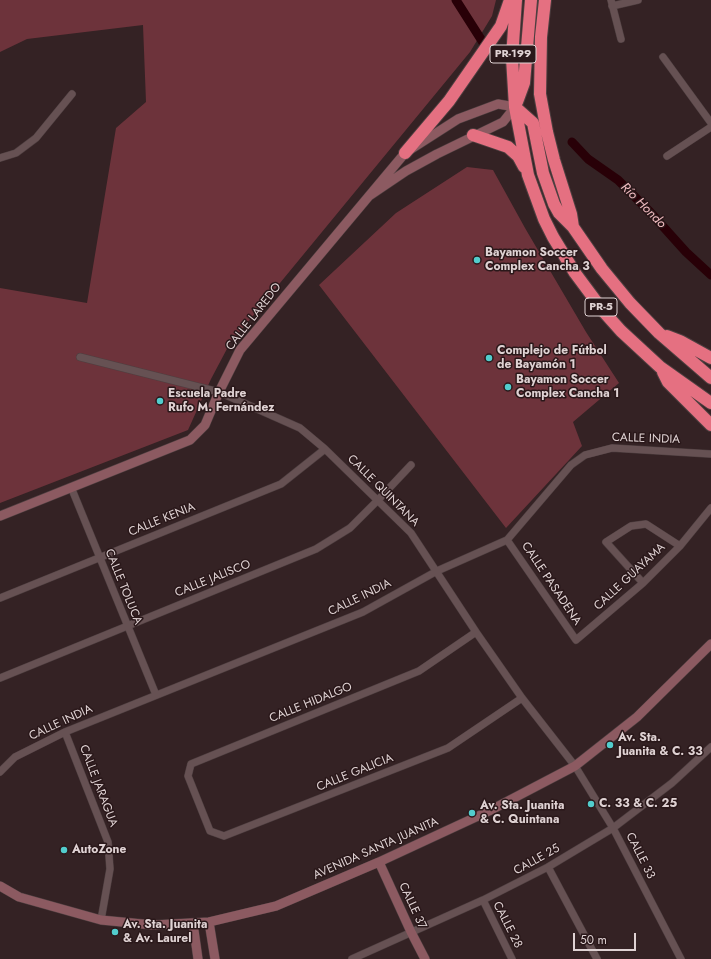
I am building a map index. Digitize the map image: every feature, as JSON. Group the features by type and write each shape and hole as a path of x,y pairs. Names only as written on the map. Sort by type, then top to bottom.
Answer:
{"highway":[{"path":"405,153 449,101 501,26 510,0"},
{"name":"PR-199","path":"515,107 512,58 516,0"},
{"path":"531,0 524,83 515,107 533,123 543,173 554,204 559,213 573,227"},
{"name":"PR-199","path":"540,94 541,37 545,0"},
{"name":"PR-5","path":"540,94 550,146 571,214 573,227 602,269 630,303 658,333 711,378"},
{"name":"PR-5","path":"515,107 528,175 544,219 575,273 620,331 660,367 711,403"},
{"path":"473,136 508,147 514,151 528,175"},
{"path":"658,333 680,341 711,358"},
{"path":"660,367 668,382 711,425"}],"street":[{"path":"622,39 612,3 638,0"},
{"path":"664,57 711,124"},
{"path":"0,158 16,153 36,138 72,94"},
{"name":"CALLE LAREDO","path":"0,516 71,486 190,440 205,425 219,392 240,350 405,153 458,120 498,104 515,107"},
{"path":"369,196 406,171 503,122 515,107"},
{"path":"667,156 711,127"},
{"name":"CALLE QUINTANA","path":"80,356 219,392 300,428 325,449 411,532 476,632 522,698 575,766"},
{"name":"CALLE INDIA","path":"0,772 15,757 65,732 363,612 437,570 507,540 571,465 585,455 612,448 711,454"},
{"name":"CALLE KENIA","path":"0,598 281,484 325,449"},
{"name":"CALLE JALISCO","path":"0,678 316,549 350,528 411,465"},
{"name":"CALLE TOLUCA","path":"71,486 156,695"},
{"name":"CALLE GUAYAMA","path":"576,640 643,583 680,546 711,508"},
{"path":"643,583 606,542 631,526 646,524 680,546"},
{"name":"CALLE PASADENA","path":"507,540 576,640"},
{"name":"CALLE HIDALGO","path":"201,809 188,776 191,764 419,671 476,632"},
{"name":"AVENIDA SANTA JUANITA","path":"0,886 19,897 101,920 153,925 209,922 276,906 379,862 489,811 575,766 637,717 711,644"},
{"name":"CALLE GALICIA","path":"201,809 210,831 224,836 448,748 522,698"},
{"name":"CALLE JARAGUA","path":"65,732 108,842 110,870 101,920"},
{"name":"CALLE 25","path":"352,959 483,900 548,867 613,828 672,783 711,747"},
{"name":"CALLE 33","path":"575,766 613,828 681,959"},
{"name":"CALLE 37","path":"379,862 425,959"},
{"path":"548,867 597,959"},
{"name":"CALLE 28","path":"483,900 512,959"},
{"path":"209,922 214,959"},
{"path":"193,923 198,959"}],"shaded area":[{"path":"0,0 496,0 492,16 470,52 229,345 211,379 188,430 0,503 0,288 87,303 116,128 146,102 143,25 27,39 0,52"},
{"name":"Complejo de Fútbol de Bayamón 1","path":"467,167 493,170 586,332 619,383 573,422 582,446 506,528 319,285 396,213"}],"waterway":[{"name":"Río Hondo","path":"456,0 484,44"},
{"name":"Río Hondo","path":"572,142 588,159 618,180 650,212 686,252 711,275"}],"place":[{"name":"Bayamon Soccer Complex Cancha 3","path":"477,260"},
{"name":"Complejo de Fútbol de Bayamón 1","path":"489,358"},
{"name":"Bayamon Soccer Complex Cancha 1","path":"508,387"},
{"name":"Escuela Padre Rufo M. Fernández","path":"160,401"},
{"name":"Av. Sta. Juanita & C. 33","path":"610,745"},
{"name":"C. 33 & C. 25","path":"591,804"},
{"name":"Av. Sta. Juanita & C. Quintana","path":"472,813"},
{"name":"AutoZone","path":"64,850"},
{"name":"Av. Sta. Juanita & Av. Laurel","path":"115,932"}]}
